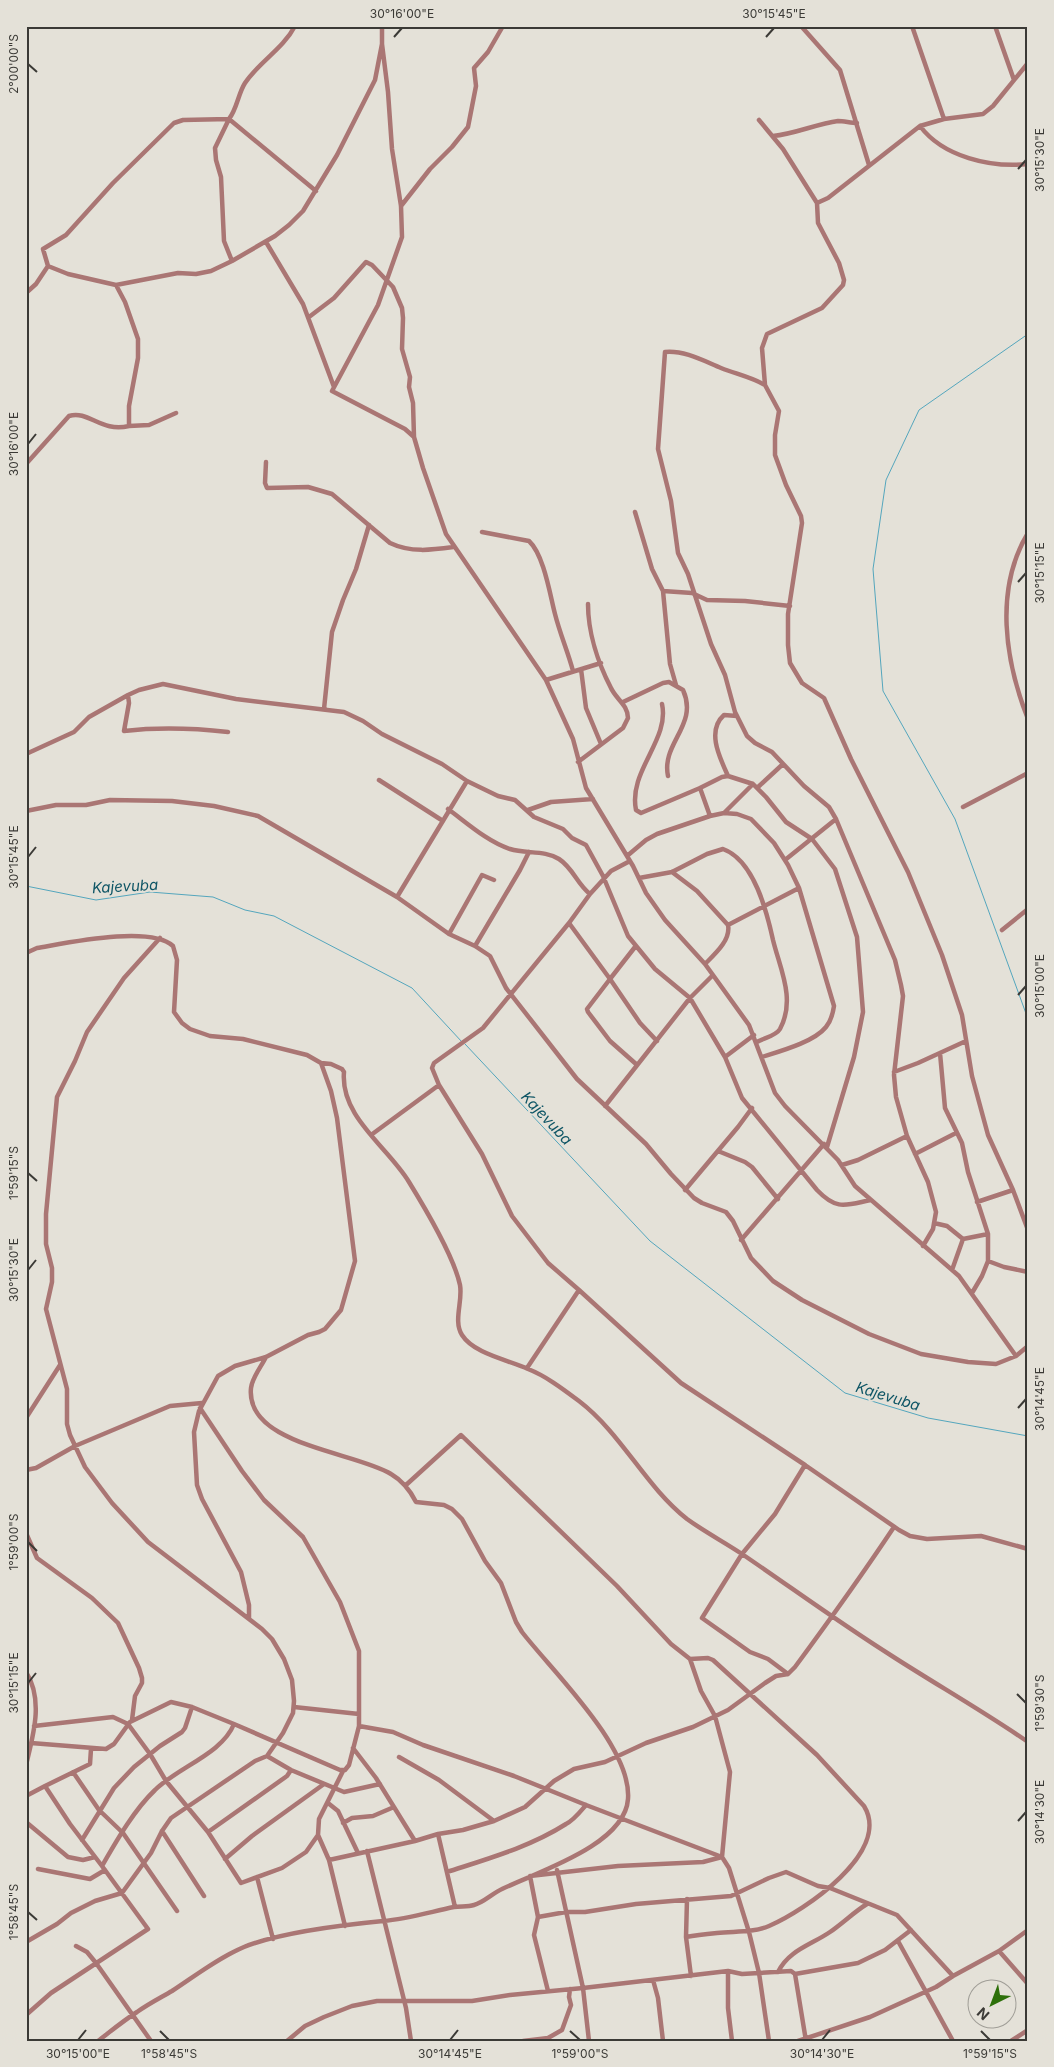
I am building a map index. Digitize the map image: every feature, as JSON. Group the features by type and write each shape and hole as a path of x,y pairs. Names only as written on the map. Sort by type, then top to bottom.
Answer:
{"street":[{"path":"232,261 224,240 221,177 215,148 245,84 283,43 295,26"},
{"path":"382,26 392,149 401,206 402,236 388,282 378,305 332,391 405,429 414,437"},
{"path":"401,206 430,169 465,133 470,121 476,86 474,68 488,52 503,26"},
{"path":"912,26 944,119"},
{"path":"995,26 1014,80"},
{"path":"803,27 840,70 869,165"},
{"path":"48,266 68,274 116,285 178,273 207,273 266,242 296,219 316,191 372,87 382,44"},
{"path":"817,203 828,198 920,126 944,119 983,114 994,106 1028,62"},
{"path":"48,266 43,249 66,235 120,176 174,123 183,120 229,119 316,191"},
{"path":"759,120 773,136 817,203 818,223 839,263 844,282 838,292 822,308 766,336 762,348 765,385 780,411 774,442 777,463 802,519 802,534 792,583 790,606 788,645 790,663 802,683 824,698 852,760 908,872 942,955 962,1015 972,1076 988,1135 1013,1190 1028,1230"},
{"path":"773,136 792,134 816,126 841,121 857,123"},
{"path":"920,126 926,134 940,145 969,158 1012,166 1028,164"},
{"path":"266,242 309,317 334,387"},
{"path":"309,317 334,298 366,262 372,265 395,290 403,313 402,349 407,359 410,376 414,437 446,534 546,680 573,739 583,781 650,899 665,920 705,964 741,1012 754,1035 770,1081 779,1098 826,1146 842,1165 850,1181 952,1270 972,1293 1016,1356"},
{"path":"26,293 36,284 48,266"},
{"path":"116,285 125,302 138,339 138,358 129,406 129,426"},
{"path":"765,385 753,378 684,354 665,352 658,449 674,516 678,553 695,596 710,644 726,676 737,716 747,736 755,743 772,752 829,807 836,819 895,960 903,996 894,1072 896,1097 908,1136 928,1182 935,1204 934,1222 930,1237 923,1246"},
{"path":"26,464 69,416 82,415 111,428 150,425 176,413"},
{"path":"266,462 264,483 267,488 308,487 332,494 390,543 399,547 429,550 454,547"},
{"path":"635,512 652,569 663,590 670,664 676,685"},
{"path":"324,709 332,632 342,600 356,569 369,525"},
{"path":"482,532 529,541 535,546 548,581 555,614 573,671"},
{"path":"1028,533 1011,569 1007,634 1018,695 1028,719"},
{"path":"663,590 692,593 707,600 745,601 790,606"},
{"path":"578,762 626,723 628,714 623,702 611,688 601,663 591,633 588,604"},
{"path":"546,680 601,663"},
{"path":"581,669 586,708 601,744"},
{"path":"623,702 663,683 670,682 683,690 688,707 686,718 668,758 668,776"},
{"path":"26,754 74,732 89,717 128,695 163,684 236,699 344,712 363,721 382,734 442,764 467,781 498,796 515,800 541,822 563,829 572,838 586,845 604,880 625,932 635,947 655,969 690,998 725,1057 742,1098 752,1108 800,1171 833,1204 842,1206 871,1200"},
{"path":"128,695 129,703 124,732 154,728 190,727 228,732"},
{"path":"662,704 664,712 660,727 636,784 634,800 636,810 641,813 722,777 728,776 755,786 779,815 812,839 835,869 857,937 862,989 862,1022 854,1057 826,1146 800,1171 741,1240"},
{"path":"728,776 718,750 716,728 724,715 737,716"},
{"path":"724,813 783,764"},
{"path":"963,807 1028,774"},
{"path":"379,780 443,821"},
{"path":"397,897 443,821 448,809 467,781"},
{"path":"700,788 710,816"},
{"path":"528,810 551,802 593,799"},
{"path":"26,811 56,804 86,805 110,800 172,801 258,816 397,897 449,934 475,946 490,956 502,982 577,1079 646,1144 685,1190 702,1204 726,1212 733,1221 751,1258 773,1280 802,1300 869,1334 921,1354 968,1362 996,1364 1016,1356 1028,1346"},
{"path":"448,809 499,844 516,850 547,854 560,860 570,869 582,887 590,894"},
{"path":"762,1057 814,1037 827,1027 834,1006 799,888 785,860 774,843 751,819 737,814 724,813 657,834 646,840 590,894 569,923 483,1028 432,1065 439,1085 482,1154 512,1216 548,1262 681,1383 805,1465 894,1527 918,1538 938,1539 981,1536 1028,1549"},
{"path":"785,860 836,819"},
{"path":"639,878 672,872 718,850 728,851 754,880 764,906 785,979 786,1008 780,1029 773,1035 757,1042"},
{"path":"475,946 529,852"},
{"path":"672,872 697,891 728,925 729,932 724,942 705,964"},
{"path":"449,934 482,875 494,880"},
{"path":"728,925 799,888"},
{"path":"1002,930 1028,909"},
{"path":"569,923 640,1023 657,1041"},
{"path":"26,953 37,948 111,936 160,938 173,946 177,960 174,1012 182,1023 210,1036 252,1041 307,1055 321,1064 330,1064 342,1069 344,1072 343,1083 351,1108 371,1136 403,1172 448,1255 461,1292 458,1326 461,1334 483,1351 527,1368 550,1380 589,1409 614,1435 654,1485 679,1512 706,1532 742,1554 831,1616 1028,1742"},
{"path":"26,1942 57,1924 71,1913 122,1892 144,1863 171,1818 255,1761 267,1756 286,1727 294,1707 292,1680 284,1659 272,1640 249,1618 148,1542 100,1488 85,1466 67,1424 67,1389 46,1309 52,1282 52,1268 46,1244 46,1214 57,1097 87,1032 124,978 160,938"},
{"path":"635,947 587,1010 610,1041 636,1064"},
{"path":"605,1106 636,1064 657,1041 690,998 713,975"},
{"path":"725,1057 754,1035"},
{"path":"894,1072 966,1040"},
{"path":"940,1053 945,1108 962,1143 990,1247 988,1261 972,1293"},
{"path":"249,1618 249,1605 241,1572 202,1499 197,1485 194,1432 201,1406 212,1385 221,1374 235,1366 266,1358 308,1335 325,1329 341,1310 355,1261 337,1118 331,1091 321,1064"},
{"path":"371,1136 439,1085"},
{"path":"685,1190 752,1108"},
{"path":"915,1154 956,1133"},
{"path":"842,1165 858,1160 908,1136"},
{"path":"718,1151 746,1162 778,1199"},
{"path":"977,1202 1013,1190"},
{"path":"934,1222 948,1226 963,1239"},
{"path":"963,1239 988,1234"},
{"path":"952,1270 963,1239"},
{"path":"988,1261 1004,1268 1028,1272"},
{"path":"527,1368 579,1290"},
{"path":"98,2041 105,2039 134,2014 206,1968 244,1947 273,1939 476,1905 489,1895 583,1852 614,1830 622,1817 628,1799 624,1774 618,1758 590,1714 522,1632 516,1622 501,1583 485,1561 462,1519 452,1509 444,1505 416,1502 406,1485 393,1475 372,1464 294,1440 267,1424 254,1406 251,1394 254,1378 266,1358"},
{"path":"26,1418 60,1365"},
{"path":"26,1470 36,1468 75,1446 170,1406 201,1406"},
{"path":"201,1406 242,1471 264,1500 303,1537 340,1602 359,1651 359,1726 349,1765 343,1771 319,1819 318,1835 329,1860 345,1926"},
{"path":"406,1485 462,1434 617,1586 671,1644 690,1659 701,1691 715,1716 730,1772 722,1856 729,1868 749,1932 758,1973 768,2041"},
{"path":"788,1674 768,1659 750,1652 702,1618 742,1554 775,1514 805,1465"},
{"path":"329,1860 438,1834 463,1830 494,1821 525,1807 561,1776 574,1769 618,1758 646,1743 678,1734 715,1716 751,1695 776,1676 788,1674 843,1602 894,1527"},
{"path":"26,1533 37,1558 92,1598 118,1624 142,1678 142,1683 135,1696 130,1722"},
{"path":"686,1937 718,1932 749,1932 769,1926 796,1911 830,1888 857,1858 868,1836 867,1810 840,1778 713,1660 708,1658 690,1659"},
{"path":"26,1672 30,1678 34,1693 36,1712 26,1765"},
{"path":"31,1743 91,1749 110,1747 130,1722 171,1702 192,1707 343,1771"},
{"path":"82,1840 114,1788 150,1754 182,1732 192,1707"},
{"path":"294,1707 359,1714"},
{"path":"34,1726 113,1717 130,1722 166,1781 208,1832 241,1883 282,1868 306,1852 318,1835"},
{"path":"38,1869 90,1879 104,1868 140,1806 166,1781 220,1744 230,1733 234,1724"},
{"path":"359,1726 393,1732 423,1745 469,1759 722,1856"},
{"path":"353,1748 380,1784 415,1841"},
{"path":"26,1796 90,1764 91,1749"},
{"path":"267,1756 291,1770 344,1792 380,1784"},
{"path":"400,1757 439,1780 494,1821"},
{"path":"208,1832 287,1776 291,1770"},
{"path":"74,1772 99,1810 124,1833 177,1911"},
{"path":"225,1859 252,1836 324,1784"},
{"path":"26,2015 50,1993 148,1929 82,1840 45,1786"},
{"path":"328,1803 338,1810 358,1853"},
{"path":"447,1872 512,1850 542,1837 568,1824 586,1805"},
{"path":"343,1823 352,1818 373,1816 394,1807"},
{"path":"26,1822 68,1857 83,1860 96,1857"},
{"path":"162,1832 204,1896"},
{"path":"438,1834 455,1907"},
{"path":"367,1852 405,2003 411,2041"},
{"path":"530,1876 618,1866 703,1862 715,1860 722,1856"},
{"path":"556,1866 583,1988 589,2041"},
{"path":"538,1917 636,1904 731,1896 768,1878 786,1872 897,1915 952,1976"},
{"path":"530,1876 538,1917 534,1935 548,1991"},
{"path":"257,1877 273,1939"},
{"path":"687,1899 686,1937 691,1976"},
{"path":"778,1972 785,1959 828,1933 867,1904"},
{"path":"287,2041 305,2026 352,2006 377,2001 405,2003 472,2001 728,1971 742,1974 791,1971 795,1974 858,1963 898,1941 912,1930"},
{"path":"798,2041 806,2040 870,2017 927,1991 999,1951 1028,1930"},
{"path":"898,1941 953,2041"},
{"path":"76,1946 87,1952 96,1963 134,2014 151,2041"},
{"path":"999,1951 1028,1984"},
{"path":"728,1971 728,2008 732,2041"},
{"path":"795,1974 806,2040"},
{"path":"653,1980 658,1998 663,2041"},
{"path":"523,2041 548,2038 562,2030 571,2005 569,1998 570,1989"},
{"path":"1011,2041 1028,2030"}],"waterway":[{"path":"1028,334 919,410 886,480 873,569 883,691 955,819 1028,1019"},
{"name":"Kajevuba","path":"26,886 96,900 150,892 213,897 245,910 274,916 412,988 462,1042"},
{"name":"Kajevuba","path":"465,1044 650,1241 845,1393 928,1418 1028,1436"}]}
